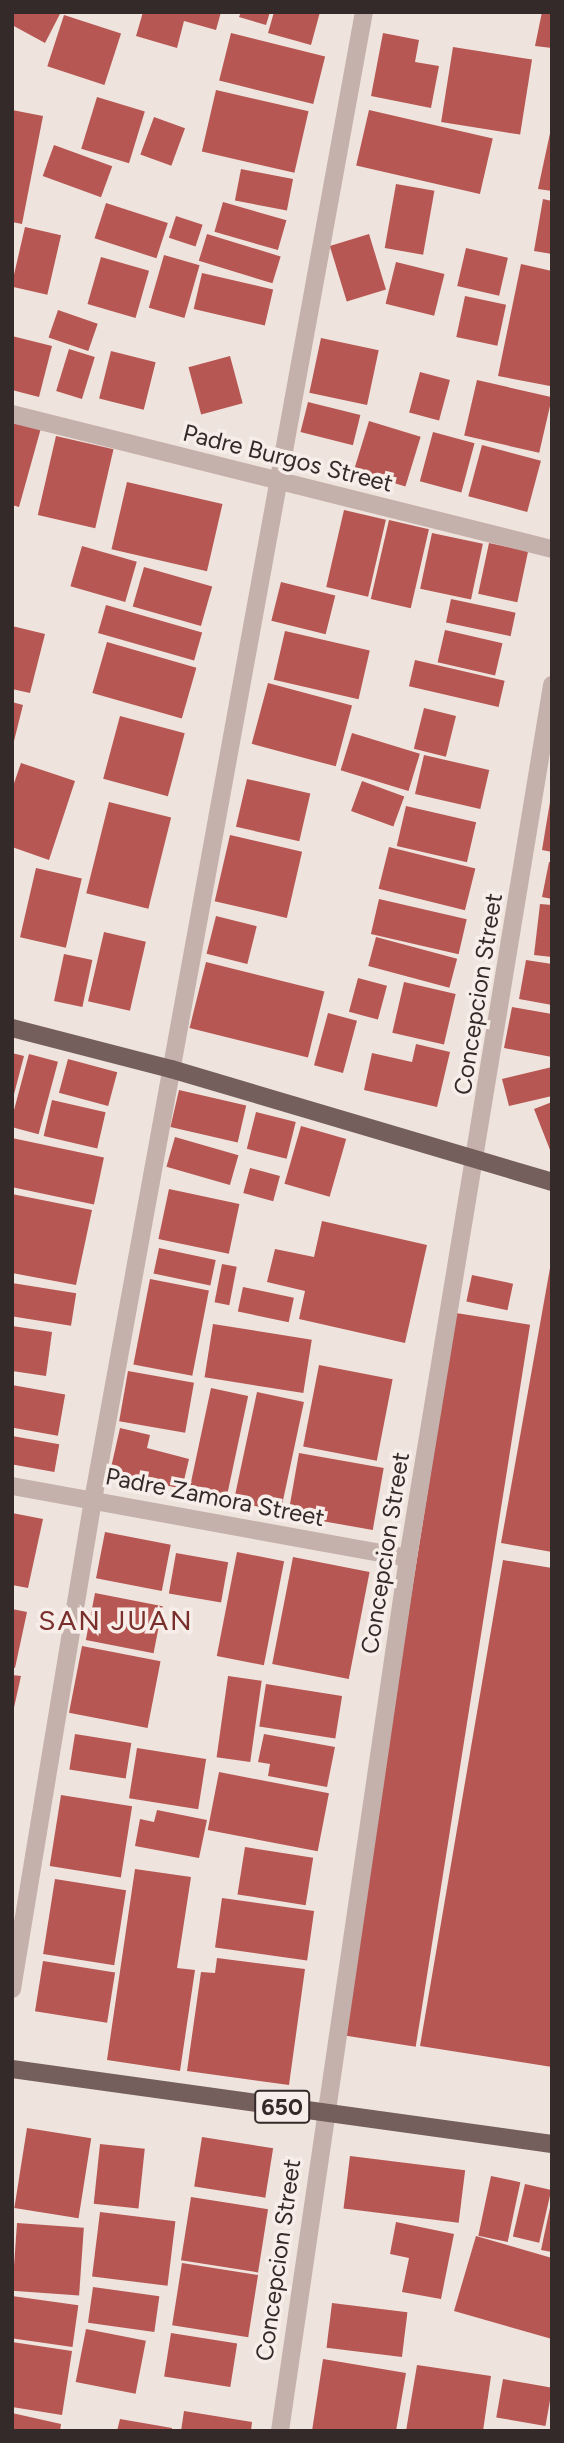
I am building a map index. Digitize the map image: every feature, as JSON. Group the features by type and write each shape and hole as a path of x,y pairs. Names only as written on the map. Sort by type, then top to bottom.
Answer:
{"main road":[{"path":"12,1028 171,1069 477,1162 552,1181"},
{"name":"650","path":"12,2069 552,2144"}],"street":[{"path":"12,1989 93,1500 364,12"},
{"name":"Padre Burgos Street","path":"12,414 552,549"},
{"name":"Concepcion Street","path":"280,2431 323,2113 408,1558 477,1162 552,685"},
{"name":"Padre Zamora Street","path":"12,1486 408,1558"}],"building":[{"path":"12,12 61,12 45,43 12,25"},
{"path":"143,12 221,12 216,30 184,21 177,48 136,36"},
{"path":"241,12 270,12 266,25 239,17"},
{"path":"274,12 320,12 311,45 268,33"},
{"path":"542,12 552,12 552,48 535,46"},
{"path":"64,15 121,34 104,85 47,66"},
{"path":"231,33 325,56 313,104 219,81"},
{"path":"383,33 419,40 415,62 439,66 431,108 371,96"},
{"path":"453,47 532,60 520,135 441,122"},
{"path":"216,90 309,111 294,173 202,151"},
{"path":"97,97 145,112 129,163 81,149"},
{"path":"12,110 43,116 22,224 12,222"},
{"path":"369,110 493,139 480,194 356,166"},
{"path":"154,117 185,128 171,166 140,155"},
{"path":"552,124 552,191 538,189"},
{"path":"54,145 112,166 101,197 43,176"},
{"path":"241,169 293,179 287,211 235,200"},
{"path":"396,184 434,191 423,255 385,248"},
{"path":"543,199 552,201 552,254 534,251"},
{"path":"223,202 286,220 278,250 214,232"},
{"path":"106,203 168,223 156,258 95,238"},
{"path":"176,216 203,225 196,247 169,238"},
{"path":"25,227 61,235 47,295 12,287"},
{"path":"207,234 281,257 272,283 199,261"},
{"path":"369,234 386,289 347,301 330,246"},
{"path":"466,248 508,258 499,296 457,286"},
{"path":"164,255 200,265 184,318 149,308"},
{"path":"101,257 149,271 136,318 87,304"},
{"path":"396,262 445,274 434,316 386,304"},
{"path":"521,264 552,271 550,386 498,376"},
{"path":"202,273 273,289 265,325 194,309"},
{"path":"465,296 506,305 497,346 456,337"},
{"path":"58,310 98,324 88,351 49,337"},
{"path":"12,336 52,346 39,397 12,390"},
{"path":"321,338 379,350 367,405 309,393"},
{"path":"69,349 95,357 82,399 56,391"},
{"path":"111,351 156,362 144,410 99,399"},
{"path":"230,356 243,403 201,414 188,367"},
{"path":"420,372 450,380 439,421 409,413"},
{"path":"477,380 552,397 539,453 464,436"},
{"path":"308,402 360,415 353,445 301,432"},
{"path":"12,420 41,428 19,507 12,505"},
{"path":"369,421 421,437 405,487 354,471"},
{"path":"433,432 475,443 461,492 420,481"},
{"path":"56,436 113,449 95,528 38,515"},
{"path":"482,445 541,461 527,512 468,496"},
{"path":"127,482 222,504 207,571 111,549"},
{"path":"344,510 386,520 368,597 326,587"},
{"path":"389,520 429,529 411,608 371,599"},
{"path":"432,533 483,544 471,600 420,589"},
{"path":"489,543 528,551 517,602 478,594"},
{"path":"82,546 137,562 125,602 70,586"},
{"path":"144,567 212,587 201,626 133,606"},
{"path":"281,582 335,596 326,634 271,621"},
{"path":"451,599 516,613 511,636 446,622"},
{"path":"106,605 202,633 194,660 98,633"},
{"path":"12,626 45,634 30,693 12,689"},
{"path":"445,630 502,643 495,675 438,662"},
{"path":"285,631 370,651 359,699 274,680"},
{"path":"107,642 196,668 182,719 92,693"},
{"path":"415,660 505,681 499,707 409,686"},
{"path":"268,683 352,706 336,766 252,744"},
{"path":"12,702 23,705 13,745 12,744"},
{"path":"424,708 456,716 446,757 414,749"},
{"path":"120,716 185,733 168,796 103,779"},
{"path":"352,733 420,754 408,791 341,770"},
{"path":"424,755 489,770 480,809 415,794"},
{"path":"21,763 75,781 49,860 12,847 12,789"},
{"path":"247,779 310,794 299,841 236,827"},
{"path":"362,781 404,796 393,826 351,811"},
{"path":"109,802 171,817 148,909 86,893"},
{"path":"552,802 552,852 542,850"},
{"path":"406,806 476,822 467,862 397,846"},
{"path":"230,835 302,852 287,918 215,901"},
{"path":"389,847 475,869 465,910 379,889"},
{"path":"549,862 552,862 552,899 542,897"},
{"path":"36,868 82,879 66,948 20,937"},
{"path":"379,899 467,919 459,954 371,934"},
{"path":"540,904 552,905 552,957 534,955"},
{"path":"216,916 257,926 247,964 207,954"},
{"path":"104,932 146,942 130,1011 88,1001"},
{"path":"376,937 457,959 449,988 368,966"},
{"path":"64,954 92,960 82,1007 54,1001"},
{"path":"526,960 552,964 552,1005 519,999"},
{"path":"206,962 324,992 308,1057 190,1028"},
{"path":"358,978 387,986 378,1020 349,1012"},
{"path":"404,982 456,994 444,1045 392,1033"},
{"path":"512,1007 552,1014 552,1057 504,1048"},
{"path":"328,1013 357,1021 343,1073 314,1065"},
{"path":"416,1044 450,1052 437,1107 364,1090 372,1053 412,1062"},
{"path":"12,1053 24,1056 13,1098 12,1098"},
{"path":"29,1054 58,1062 39,1134 12,1127 12,1117"},
{"path":"68,1059 117,1072 108,1106 59,1093"},
{"path":"552,1067 552,1096 509,1106 502,1079"},
{"path":"179,1090 246,1106 238,1143 170,1127"},
{"path":"52,1100 106,1112 97,1148 44,1136"},
{"path":"552,1102 552,1155 534,1109"},
{"path":"256,1112 296,1122 287,1159 247,1149"},
{"path":"301,1126 346,1139 330,1197 284,1184"},
{"path":"175,1137 238,1155 230,1185 166,1167"},
{"path":"12,1138 104,1158 94,1204 12,1187"},
{"path":"250,1168 280,1176 273,1201 243,1193"},
{"path":"169,1189 239,1204 229,1254 158,1239"},
{"path":"12,1194 92,1210 76,1285 12,1273"},
{"path":"322,1221 427,1245 405,1343 299,1319 305,1291 267,1282 275,1249 314,1257"},
{"path":"159,1248 216,1260 210,1285 154,1273"},
{"path":"222,1264 237,1267 229,1305 215,1302"},
{"path":"550,1268 552,1269 552,1552 501,1543"},
{"path":"472,1275 513,1284 507,1310 466,1301"},
{"path":"150,1279 209,1290 192,1376 133,1364"},
{"path":"12,1283 76,1293 71,1326 12,1316"},
{"path":"243,1287 294,1298 289,1322 238,1311"},
{"path":"456,1313 530,1325 416,2047 342,2035"},
{"path":"213,1324 312,1340 303,1393 205,1377"},
{"path":"12,1326 52,1332 46,1376 12,1371"},
{"path":"319,1365 393,1379 377,1461 303,1446"},
{"path":"128,1371 194,1383 185,1433 119,1421"},
{"path":"12,1385 65,1394 58,1436 12,1428"},
{"path":"211,1388 248,1396 227,1495 190,1487"},
{"path":"257,1392 304,1402 281,1512 234,1502"},
{"path":"120,1428 150,1435 147,1448 189,1459 182,1489 110,1472"},
{"path":"12,1436 59,1444 54,1472 12,1464"},
{"path":"299,1453 384,1468 373,1530 288,1515"},
{"path":"12,1513 43,1519 28,1588 12,1585"},
{"path":"105,1532 171,1545 162,1591 96,1578"},
{"path":"237,1552 284,1561 264,1665 217,1656"},
{"path":"176,1553 228,1562 221,1603 169,1593"},
{"path":"293,1557 370,1572 349,1679 272,1664"},
{"path":"503,1560 552,1568 552,2067 420,2046"},
{"path":"95,1593 163,1606 154,1653 86,1640"},
{"path":"12,1609 27,1612 15,1668 12,1667"},
{"path":"82,1646 161,1661 148,1728 69,1713"},
{"path":"12,1675 21,1676 13,1712 12,1712"},
{"path":"228,1676 262,1681 250,1762 217,1757"},
{"path":"266,1684 342,1696 335,1739 259,1726"},
{"path":"75,1734 131,1743 126,1778 69,1770"},
{"path":"264,1734 335,1747 327,1787 268,1776 270,1764 258,1762"},
{"path":"137,1748 206,1759 198,1809 129,1798"},
{"path":"219,1772 329,1793 318,1851 208,1830"},
{"path":"61,1795 132,1806 121,1877 50,1866"},
{"path":"157,1810 207,1820 199,1858 135,1846 140,1819 154,1822"},
{"path":"245,1847 313,1858 306,1905 237,1894"},
{"path":"135,1869 191,1877 177,1968 195,1970 180,2071 107,2060"},
{"path":"55,1879 126,1890 114,1965 43,1954"},
{"path":"222,1898 314,1911 307,1960 215,1948"},
{"path":"217,1958 305,1969 289,2085 187,2071 201,1972 215,1973"},
{"path":"43,1961 115,1972 107,2023 35,2011"},
{"path":"27,2128 91,2138 79,2218 14,2208"},
{"path":"202,2137 273,2148 265,2198 194,2186"},
{"path":"100,2144 145,2149 138,2208 94,2204"},
{"path":"350,2156 465,2170 459,2223 344,2209"},
{"path":"491,2176 520,2182 508,2242 478,2236"},
{"path":"525,2184 551,2190 539,2243 513,2237"},
{"path":"191,2197 268,2209 258,2272 181,2260"},
{"path":"552,2203 552,2252 541,2250"},
{"path":"100,2212 175,2221 168,2286 92,2277"},
{"path":"396,2222 454,2234 441,2299 402,2292 409,2258 390,2254"},
{"path":"17,2223 84,2228 79,2296 12,2291"},
{"path":"476,2236 552,2258 552,2339 454,2311"},
{"path":"182,2263 258,2275 248,2337 172,2325"},
{"path":"93,2287 159,2296 154,2332 88,2323"},
{"path":"12,2296 78,2305 73,2347 12,2338"},
{"path":"332,2303 407,2312 402,2357 327,2348"},
{"path":"86,2329 146,2341 136,2394 76,2382"},
{"path":"171,2333 237,2343 230,2387 164,2376"},
{"path":"12,2342 72,2351 62,2415 12,2407"},
{"path":"323,2359 406,2373 396,2431 312,2431"},
{"path":"417,2365 491,2376 483,2431 406,2431"},
{"path":"503,2379 552,2388 545,2426 496,2417"},
{"path":"184,2411 252,2422 251,2431 181,2431"},
{"path":"12,2413 61,2424 60,2431 12,2431"},
{"path":"120,2419 172,2428 172,2431 117,2431"}],"district":[{"name":"SAN JUAN","path":"116,1620"}]}
